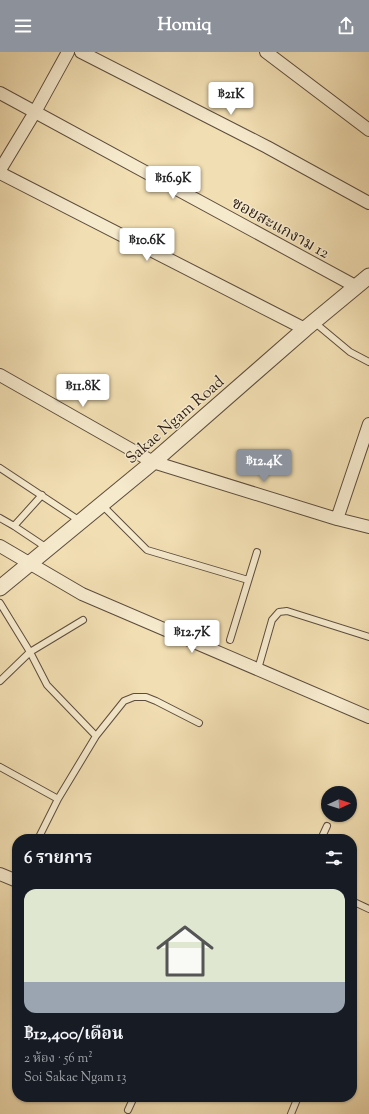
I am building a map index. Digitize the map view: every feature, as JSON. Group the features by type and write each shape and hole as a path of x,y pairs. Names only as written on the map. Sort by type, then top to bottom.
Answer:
{"street":[{"path":"68,52 0,171 309,325"},
{"path":"81,52 267,147 369,203"},
{"path":"266,52 369,130"},
{"name":"ซอยสะแกงาม 12","path":"0,93 356,287"},
{"name":"Sakae Ngam Road","path":"0,588 153,462 309,325 369,276"},
{"path":"0,375 153,462 337,519 369,527"},
{"path":"337,519 369,424"},
{"path":"0,546 82,594 369,717"},
{"path":"0,874 12,879"}],"lane":[{"path":"309,325 350,352 369,362"},
{"path":"0,468 80,521"},
{"path":"14,526 42,495"},
{"path":"101,504 147,550 248,580"},
{"path":"0,518 47,548"},
{"path":"230,640 257,552"},
{"path":"0,604 30,652 47,685 96,736"},
{"path":"258,670 272,620 279,612 287,611 369,637"},
{"path":"0,681 30,652 83,620"},
{"path":"40,834 58,799 96,736 124,701 134,697 146,697 199,723"},
{"path":"0,767 58,799"},
{"path":"323,834 327,826"},
{"path":"357,903 369,909"},
{"path":"128,1110 132,1102"},
{"path":"291,1114 296,1102"}]}
